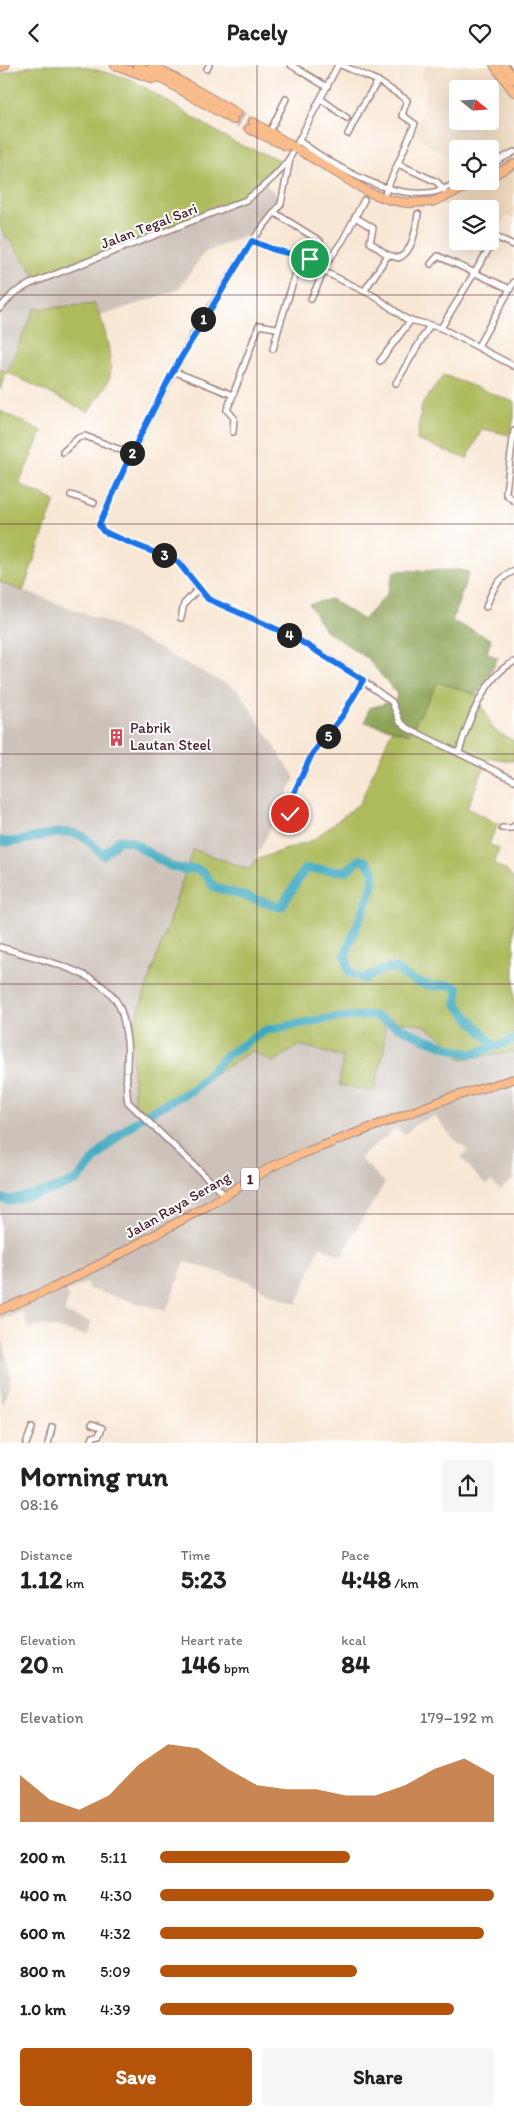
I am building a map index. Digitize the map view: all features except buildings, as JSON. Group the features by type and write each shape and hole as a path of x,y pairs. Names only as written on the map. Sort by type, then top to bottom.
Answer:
{"highway":[{"path":"0,67 4,65"},
{"path":"115,65 180,91 235,117 161,65"},
{"path":"137,65 180,91"},
{"path":"152,65 182,81"},
{"path":"499,66 514,79"},
{"path":"499,66 514,92"},
{"path":"297,147 251,126 270,131 297,147 368,192 383,198 407,203 432,202 461,190"},
{"path":"499,172 514,164"},
{"name":"Jalan Raya Serang","path":"0,1310 53,1287 118,1255 273,1166 332,1141 449,1098 514,1079"}],"street":[{"path":"291,65 327,87"},
{"path":"340,65 378,81 407,100 402,115 415,124 383,198"},
{"name":"Jalan Tegal Sari","path":"0,308 14,293 30,284 242,203 268,183 290,159 340,65"},
{"path":"348,133 378,81"},
{"path":"270,131 286,99"},
{"path":"321,99 347,118"},
{"path":"297,147 388,188 423,193 449,186"},
{"path":"499,160 514,152"},
{"path":"290,159 282,199 275,213 252,241 173,371 131,454 99,525 103,531 178,562 208,599 292,636 363,680 392,701 400,722 407,728 514,780"},
{"path":"398,165 437,182 444,189"},
{"path":"311,299 324,269 343,240 364,200"},
{"path":"275,213 320,241 312,259"},
{"path":"355,217 373,228 370,242 388,255 398,258 405,254 413,239 418,214"},
{"path":"499,238 514,245"},
{"path":"252,241 272,249 312,259 322,264 324,269 383,300 403,317 441,328 478,346 514,367"},
{"path":"441,328 487,250"},
{"path":"365,291 388,255"},
{"path":"431,264 438,256 510,289"},
{"path":"273,349 301,257"},
{"path":"478,346 514,282"},
{"path":"380,361 411,320"},
{"path":"233,433 234,418 227,410 259,325 279,327"},
{"path":"396,383 430,325"},
{"path":"173,371 233,395"},
{"path":"514,431 511,444 511,477 506,494 514,501"},
{"path":"63,451 78,437 85,436 131,454"},
{"path":"70,495 106,509"},
{"path":"486,607 494,586 499,580 514,571"},
{"path":"181,618 184,604 198,589"},
{"path":"459,752 470,719 485,693 498,673 514,662"},
{"path":"298,819 290,814 287,808 305,765 343,715 363,680"},
{"path":"502,828 512,828 514,826"},
{"path":"0,947 74,971 96,982 118,1003 122,1012 127,1041 128,1102 225,1195"},
{"path":"90,1443 93,1437 99,1435 102,1429 92,1424"},
{"path":"48,1443 52,1427"},
{"path":"26,1443 32,1428"}],"shaded area":[{"path":"426,65 514,65 514,218 507,215 499,228 499,200 449,200 449,209 437,201 458,190 499,190 499,140 449,140 449,156 415,136 428,82 421,78"},
{"path":"263,182 279,198 258,230 204,253 178,290 101,316 95,304 34,309 7,372 0,369 0,228 37,278 241,201"},
{"path":"0,582 112,624 239,691 295,778 250,870 194,849 149,1115 252,1051 273,1062 300,1045 343,1057 384,1050 385,1020 423,1025 445,1040 462,1059 514,1052 514,1179 500,1190 492,1181 485,1185 461,1157 468,1151 451,1136 435,1116 416,1124 404,1135 397,1128 359,1158 385,1183 357,1228 342,1257 320,1246 297,1304 273,1295 246,1280 185,1262 166,1311 89,1289 86,1283 66,1292 69,1297 64,1313 92,1322 86,1336 43,1325 28,1328 23,1312 0,1320"},
{"path":"0,1327 11,1377 4,1402 0,1401"}],"green space":[{"path":"36,65 77,65 131,79 235,143 281,160 263,182 241,201 37,278 0,228 0,74"},
{"path":"95,304 107,339 111,368 107,384 88,412 7,372 34,309"},
{"path":"0,369 7,372 0,390"},
{"path":"444,375 514,402 514,417 510,435 482,429 467,459 417,440 422,404"},
{"path":"0,411 42,431 19,484 55,501 23,591 0,582"},
{"path":"458,570 469,572 452,621 491,639 487,653 498,658 477,695 438,682 409,734 365,722 369,708 395,701 397,694 367,658 325,630 309,604 331,599 363,620 387,594 394,571"},
{"path":"438,682 477,695 494,730 514,741 514,761 490,758 467,808 498,824 489,844 499,849 494,864 507,871 514,880 514,1052 462,1059 445,1040 423,1025 385,1020 384,1050 374,1091 339,1085 343,1057 300,1045 273,1062 252,1051 149,1115 134,1103 132,1031 193,849 250,870 255,860 313,840 360,803 392,730 409,734"}],"waterway":[{"path":"0,841 20,841 63,832 73,833 85,838 103,855 119,840 130,841 170,866 181,869 197,869 205,874 214,887 281,907 305,869 346,871 359,860 366,861 374,872 373,886 345,955 349,972 364,979 383,969 395,968 424,984 455,986 458,988 457,1005 495,1046"},
{"path":"0,1198 10,1200 52,1190 76,1181 103,1150 122,1132 146,1114 192,1090 227,1055 266,1030 325,1019 372,1015 423,1038 473,1054 514,1040"}],"tunnel":[{"path":"237,113 253,122"},
{"path":"233,120 249,129"}],"place":[{"name":"Pabrik Lautan Steel","path":"116,737"}],"route":[{"path":"290,814 287,808 305,765 343,715 363,680 292,636 208,599 178,562 111,535 100,529 99,525 131,454 173,371 193,335 252,241 272,249 310,259"}]}
